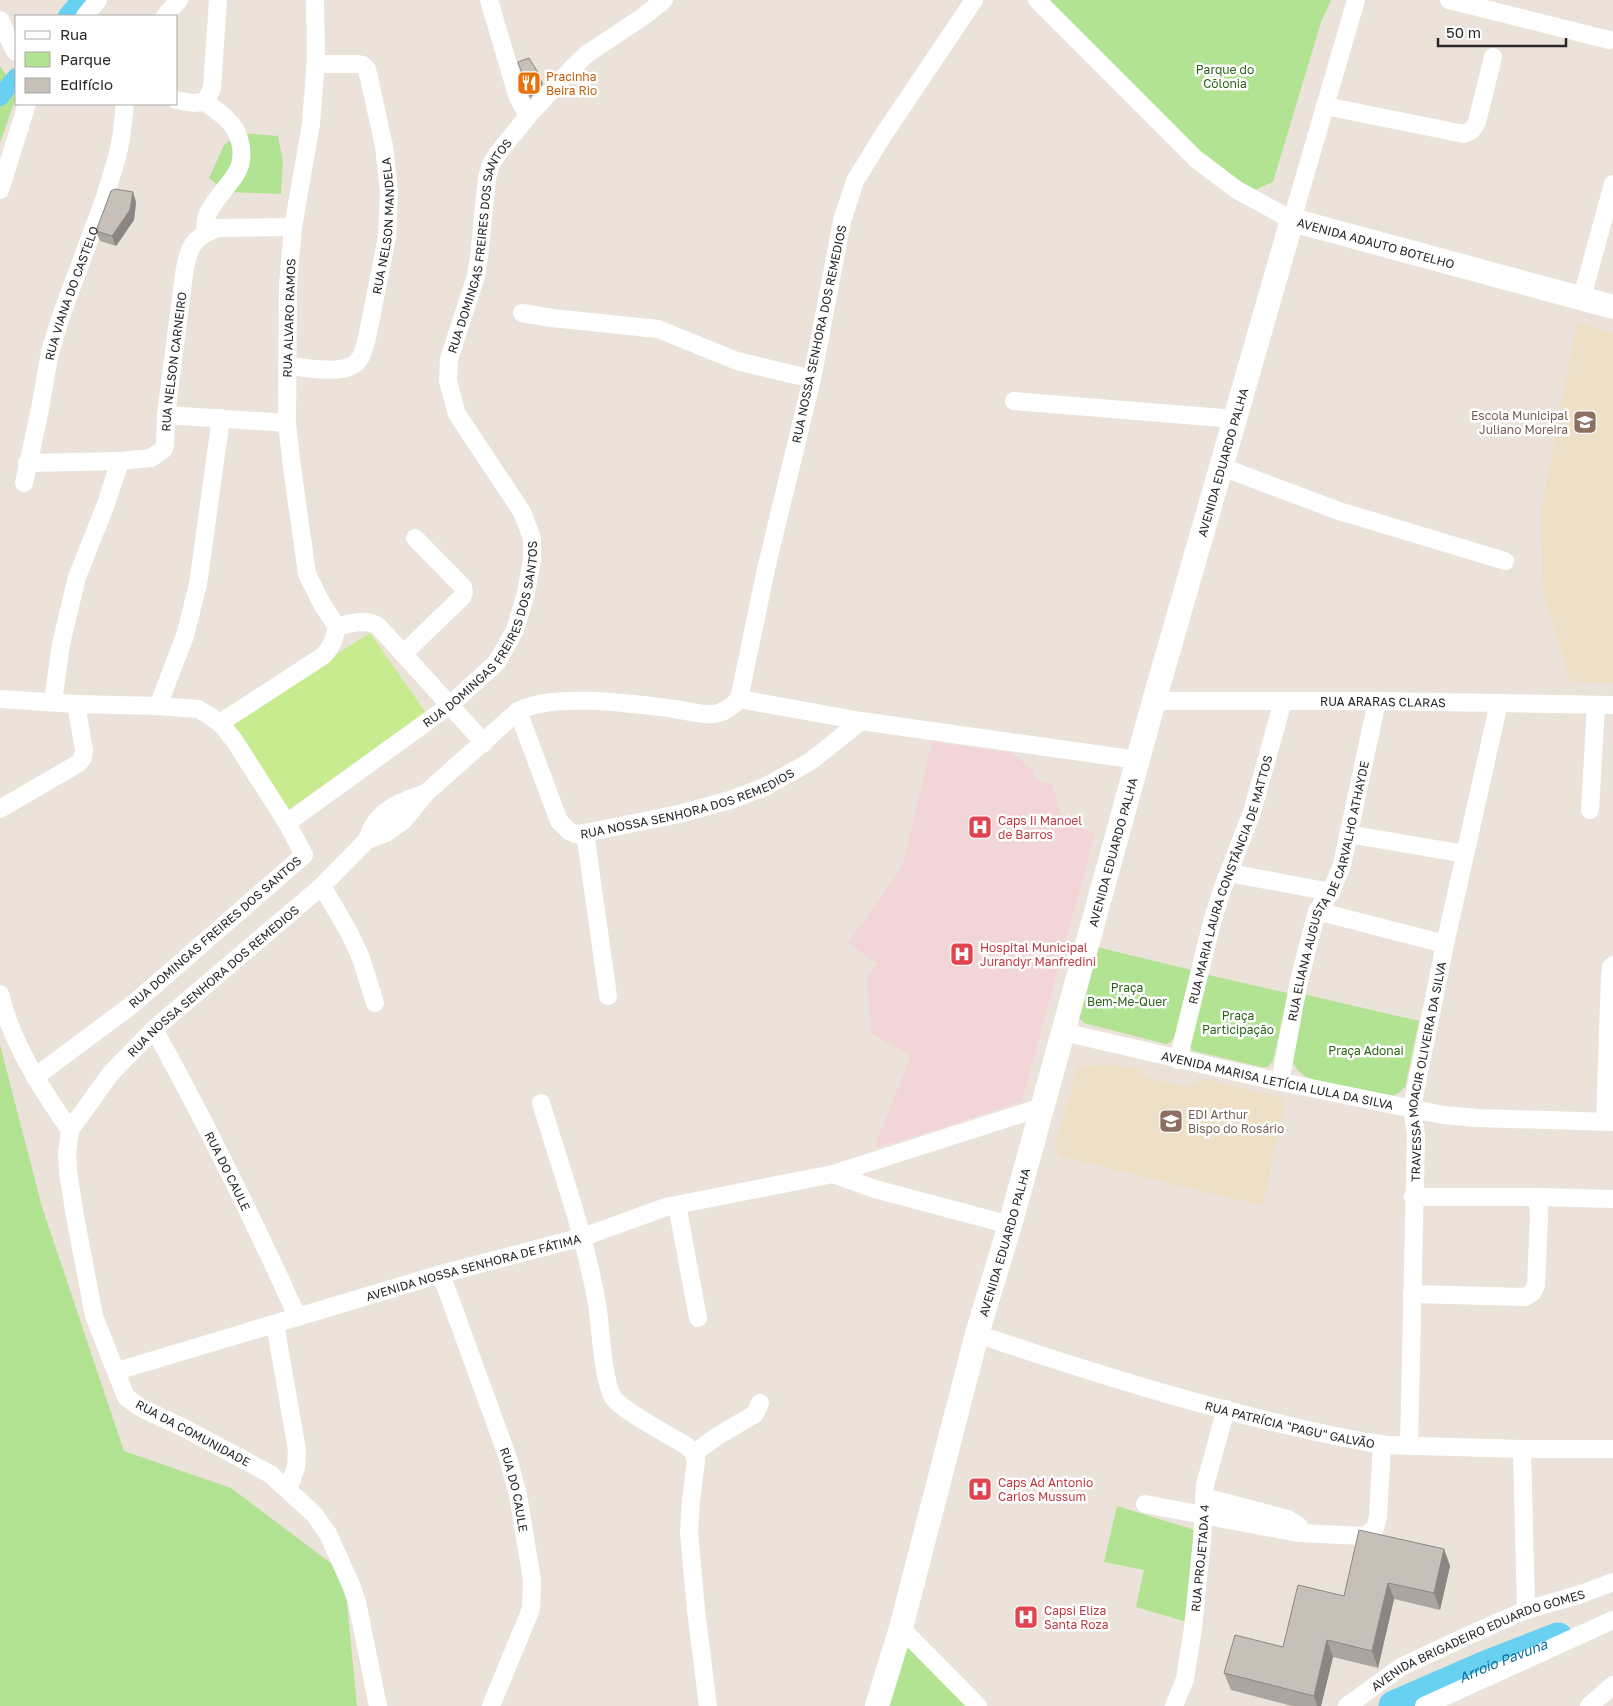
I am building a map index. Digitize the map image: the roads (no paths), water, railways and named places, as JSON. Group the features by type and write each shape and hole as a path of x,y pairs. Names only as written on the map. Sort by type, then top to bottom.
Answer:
{"street":[{"path":"87,15 98,0"},
{"path":"166,15 179,0"},
{"path":"205,102 212,88 218,0"},
{"name":"RUA ALVARO RAMOS","path":"315,0 316,64 311,124 293,227 288,284 287,423 307,574 322,604 337,627"},
{"path":"489,0 517,95 528,116"},
{"name":"RUA DOMINGAS FREIRES DOS SANTOS","path":"35,1077 133,1004 304,855 287,823 450,705 497,662 506,648 515,630 526,593 532,560 532,538 525,518 457,414 448,381 449,358 476,276 487,178 491,164 498,153 528,116 573,67 587,54 644,16 664,0"},
{"name":"RUA NOSSA SENHORA DOS REMEDIOS","path":"70,1130 111,1073 154,1029 322,886 367,840 372,826 378,817 399,803 426,793 518,711 528,706 539,704 582,701 623,703 712,714 732,707 739,700 766,569 812,379 842,220 855,182 882,137 974,0"},
{"name":"AVENIDA ADAUTO BOTELHO","path":"1037,0 1196,159 1237,190 1292,220 1582,297 1613,307"},
{"name":"AVENIDA EDUARDO PALHA","path":"877,1706 901,1628 977,1334 1010,1225 1154,700 1356,0"},
{"path":"1449,0 1609,40"},
{"path":"0,20 15,51"},
{"path":"1325,106 1464,134 1472,130 1477,122 1493,57"},
{"name":"RUA NELSON MANDELA","path":"287,366 336,370 350,367 358,361 367,338 387,237 389,192 384,146 367,69 364,65 358,64 316,64"},
{"path":"178,100 193,103 205,102 226,118 236,130 241,146 240,166 212,208 206,220 205,228 207,232 218,228 293,227"},
{"path":"0,190 27,105"},
{"name":"RUA VIANA DO CASTELO","path":"24,483 50,352 117,157 121,139 124,105"},
{"path":"1582,297 1613,184"},
{"name":"RUA NELSON CARNEIRO","path":"27,463 120,461 151,458 164,449 166,444 166,415 187,256 192,244 207,232"},
{"path":"522,313 658,328 706,350 737,361 812,379"},
{"path":"1014,401 1235,419"},
{"path":"166,415 287,423"},
{"path":"158,706 185,636 198,584 221,418"},
{"path":"53,702 61,644 72,594 120,461"},
{"path":"1222,467 1339,511 1505,561"},
{"path":"403,654 462,597 464,592 463,587 415,538"},
{"path":"220,723 323,656 334,643 337,627 345,624 373,623 484,743"},
{"path":"0,699 198,709 220,723 234,740 287,823"},
{"path":"739,700 861,721 1138,760"},
{"name":"RUA ARARAS CLARAS","path":"1154,700 1604,705"},
{"name":"RUA ELIANA AUGUSTA DE CARVALHO ATHAYDE","path":"1280,1082 1299,981 1318,911 1331,892 1342,865 1377,701"},
{"name":"RUA MARIA LAURA CONSTÂNCIA DE MATTOS","path":"1178,1060 1212,922 1252,812 1283,702"},
{"name":"TRAVESSA MOACIR OLIVEIRA DA SILVA","path":"1409,1446 1413,1197 1416,1135 1412,1108 1445,944 1499,703"},
{"path":"0,809 79,763 83,757 84,750 76,704"},
{"path":"1590,810 1604,705"},
{"name":"RUA NOSSA SENHORA DOS REMEDIOS","path":"518,711 559,822 568,832 575,834 700,809 766,787 811,761 861,721"},
{"path":"585,833 608,996"},
{"path":"1348,834 1465,854"},
{"path":"1229,873 1331,892"},
{"path":"322,886 350,934 361,958 375,1003"},
{"path":"1318,911 1445,944"},
{"path":"1609,1122 1610,976 1611,967 1613,966"},
{"path":"0,994 14,1035 35,1077 70,1130"},
{"name":"RUA DO CAULE","path":"154,1029 194,1102 297,1316"},
{"name":"AVENIDA MARISA LETÍCIA LULA DA SILVA","path":"1063,1032 1178,1060 1443,1115 1478,1118 1609,1122"},
{"path":"541,1103 582,1237 597,1304 607,1380 612,1397 626,1410 688,1447 694,1454 696,1470 691,1500 689,1532 696,1610 708,1706"},
{"name":"AVENIDA NOSSA SENHORA DE FÁTIMA","path":"117,1371 441,1274 582,1237 666,1207 833,1174 1042,1107"},
{"name":"RUA DA COMUNIDADE","path":"70,1130 67,1153 75,1216 94,1316 126,1397 133,1403 270,1474 314,1514 328,1534 357,1602 378,1706"},
{"path":"833,1174 875,1189 1010,1225"},
{"path":"1413,1197 1538,1197 1613,1200"},
{"path":"1412,1294 1525,1297 1532,1293 1536,1285 1538,1197"},
{"path":"677,1205 698,1318"},
{"name":"RUA DO CAULE","path":"441,1274 508,1458 518,1495 532,1580 531,1609 491,1706"},
{"path":"275,1324 297,1450 296,1467 288,1490"},
{"name":"RUA PATRÍCIA \"PAGU\" GALVÃO","path":"977,1334 1079,1368 1226,1409 1340,1437 1382,1444 1409,1446 1613,1449"},
{"path":"694,1454 719,1435 755,1414 760,1403"},
{"name":"RUA PROJETADA 4","path":"1174,1706 1185,1679 1193,1628 1205,1485 1226,1409"},
{"path":"1145,1504 1305,1534 1365,1536 1375,1528 1378,1516 1382,1444"},
{"path":"1522,1449 1526,1610"},
{"path":"1204,1497 1288,1519 1301,1527 1305,1534"},
{"name":"AVENIDA BRIGADEIRO EDUARDO GOMES","path":"1347,1706 1401,1668 1526,1610 1581,1594 1613,1582"},
{"path":"1424,1706 1613,1620"},
{"path":"901,1628 978,1706"},
{"path":"1589,1706 1613,1685"}],"waterway":[{"path":"68,15 80,0"},
{"path":"0,97 15,78"},
{"name":"Arroio Pavuna","path":"1394,1706 1486,1666 1558,1638"}],"place":[{"name":"Pracinha Beira Rio","path":"529,83"},
{"name":"Escola Municipal Juliano Moreira","path":"1585,422"},
{"name":"Caps Ii Manoel de Barros","path":"980,827"},
{"name":"Hospital Municipal Jurandyr Manfredini","path":"962,954"},
{"name":"EDI Arthur Bispo do Rosário","path":"1171,1121"},
{"name":"Caps Ad Antonio Carlos Mussum","path":"980,1489"},
{"name":"Capsi Eliza Santa Roza","path":"1026,1617"}],"park label":[{"name":"Parque do Cõlonia","path":"1225,76"},
{"name":"Praça Bem-Me-Quer","path":"1127,994"},
{"name":"Praça Participação","path":"1238,1022"},
{"name":"Praça Adonai","path":"1366,1050"}]}
